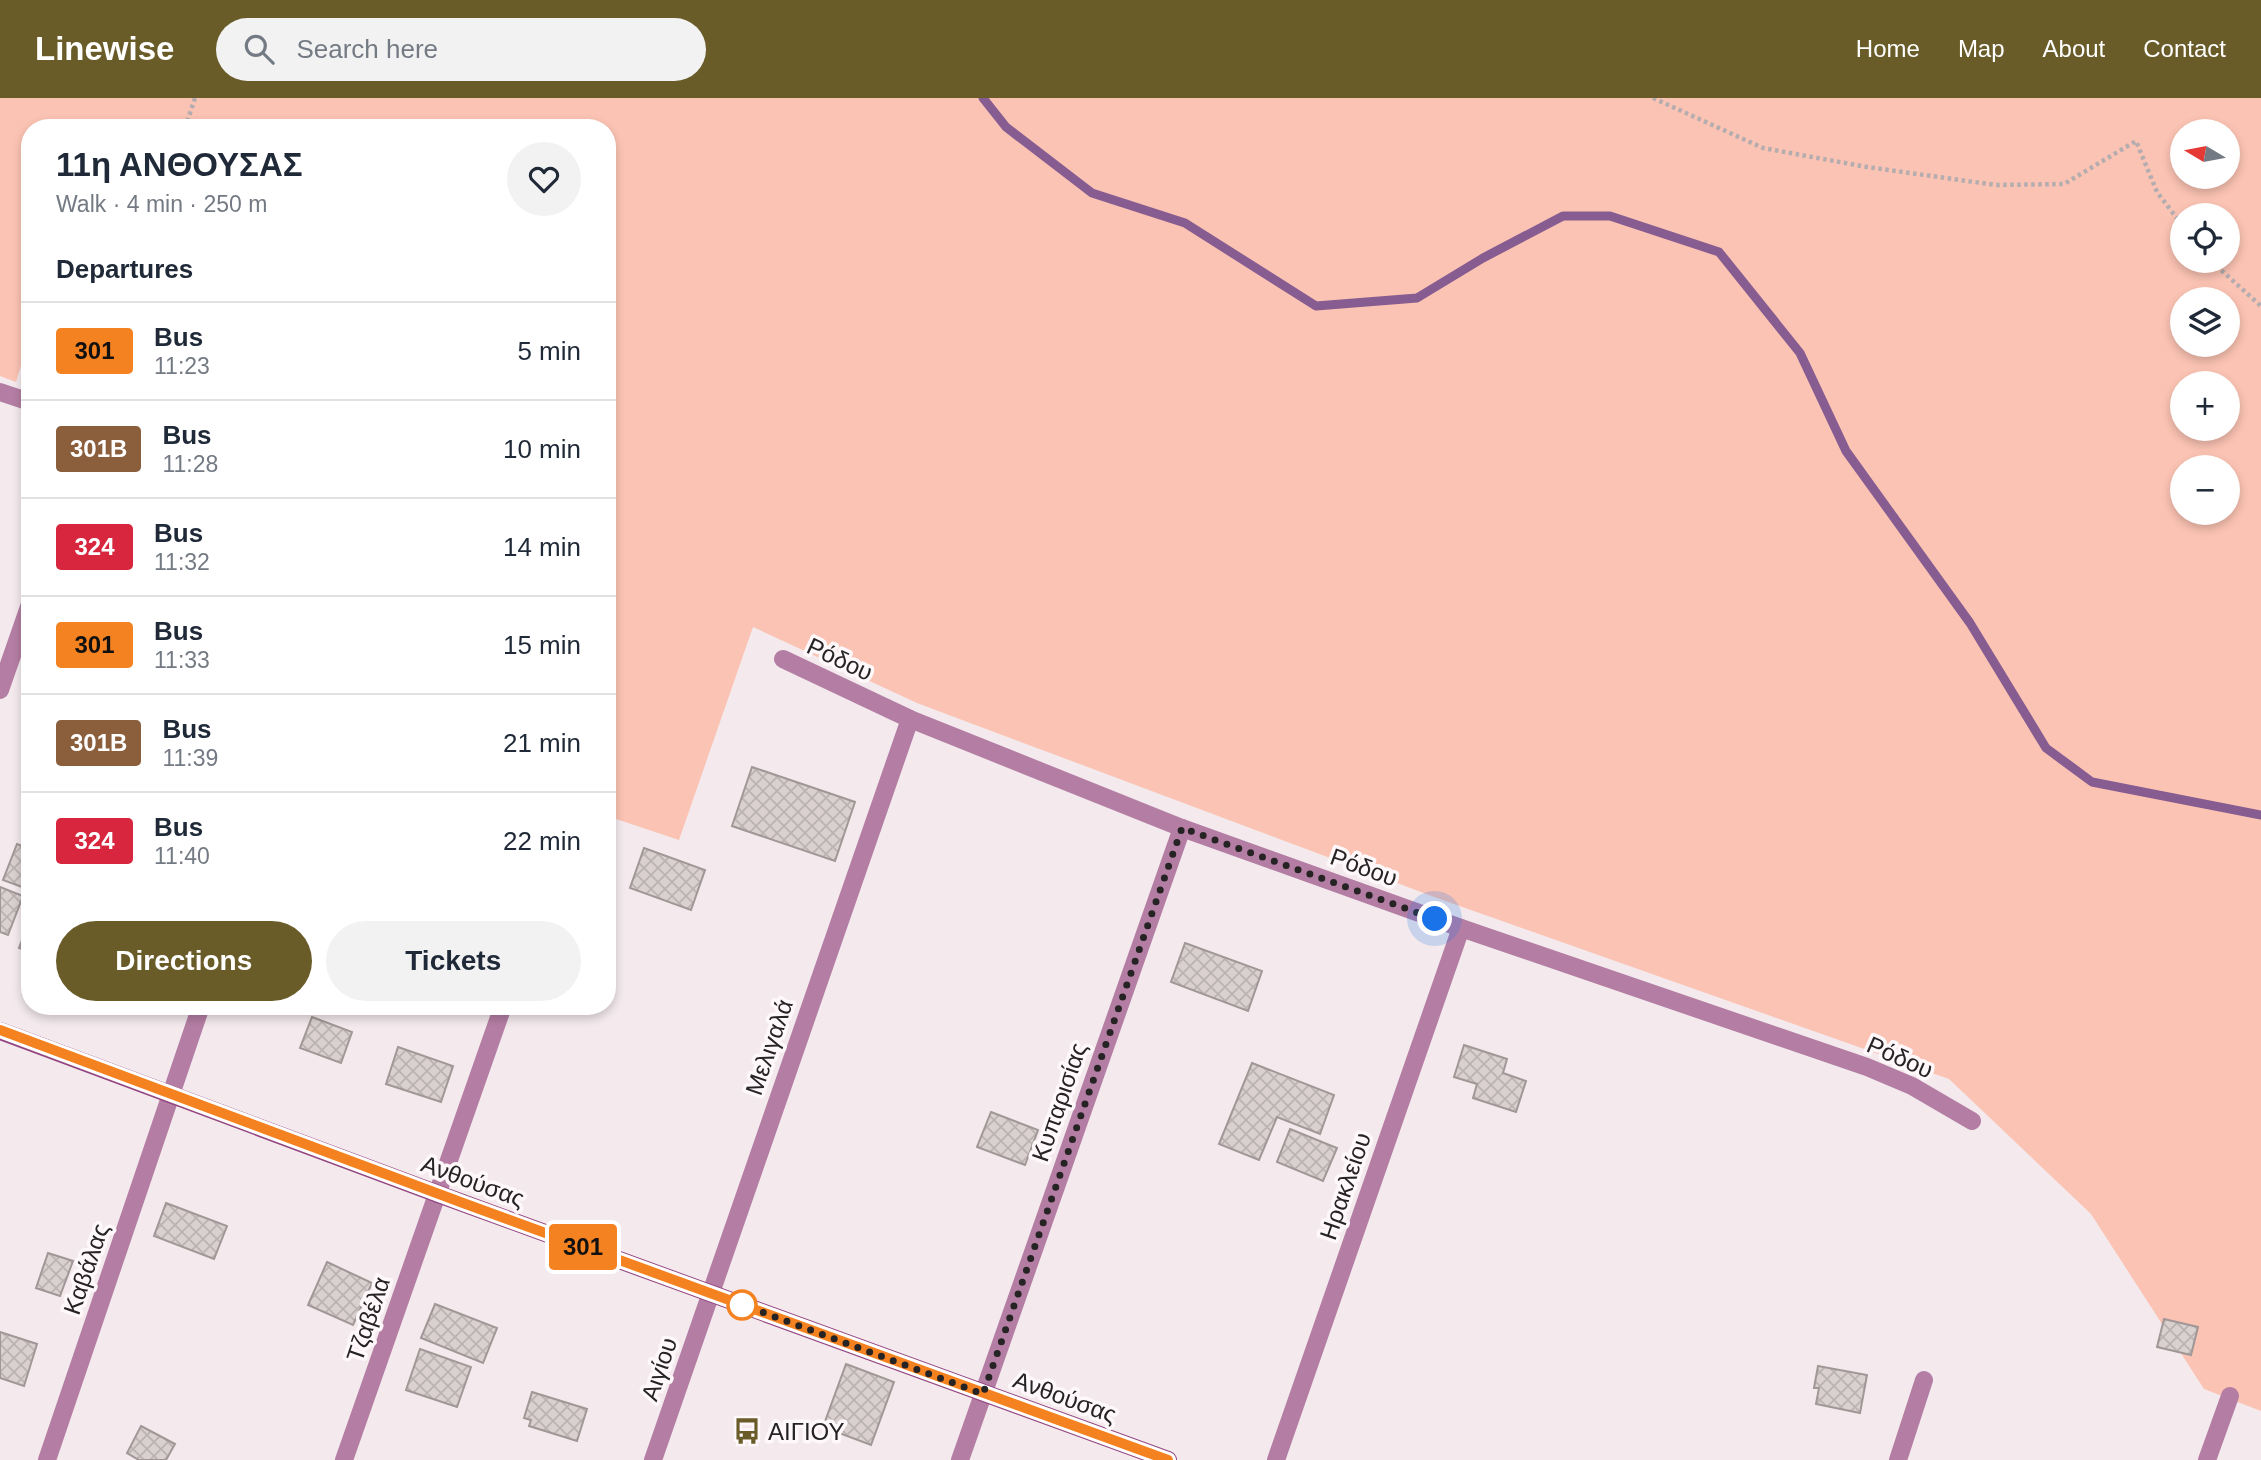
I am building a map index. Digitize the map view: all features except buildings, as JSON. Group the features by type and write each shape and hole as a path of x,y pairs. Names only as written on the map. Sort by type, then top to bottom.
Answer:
{"street":[{"path":"0,391 21,399"},
{"path":"0,690 21,630"},
{"name":"Ρόδου","path":"783,659 910,719 1182,828 1461,928 1867,1067 1912,1086 1972,1121"},
{"name":"Μελιγαλά","path":"711,1293 910,719"},
{"name":"Κυπαρισίας","path":"960,1460 1182,828"},
{"name":"Ηρακλείου","path":"1276,1460 1461,928"},
{"name":"Καβάλας","path":"47,1460 198,1015"},
{"name":"Τζαβέλα","path":"344,1460 500,1015"},
{"name":"Ανθούσας","path":"0,1031 1168,1460"},
{"name":"Αιγίου","path":"653,1460 711,1293"},
{"path":"1898,1460 1924,1380"},
{"path":"2207,1460 2230,1396"}],"path":[{"path":"188,119 195,98"},
{"path":"1654,98 1763,148 1867,167 1996,185 2064,184 2136,141 2157,192 2170,209"},
{"path":"2224,273 2261,306"}],"shaded area":[{"path":"0,98 2261,98 2261,1411 2204,1389 2091,1214 1949,1079 1437,898 917,703 753,627 679,840 616,819 616,119 21,119 21,366 16,382 0,376"}],"waterway":[{"path":"983,98 1006,127 1092,193 1185,223 1316,306 1417,298 1483,258 1563,216 1610,216 1719,252 1800,353 1846,451 1970,623 2046,748 2092,782 2261,815"}],"bus line":[{"name":"301","path":"0,1030 463,1203 1168,1460"}],"place":[{"name":"ΑΙΓΙΟΥ","path":"747,1431"}],"route":[{"path":"742,1305 735,1302 983,1394 1182,828 1435,919"}]}
